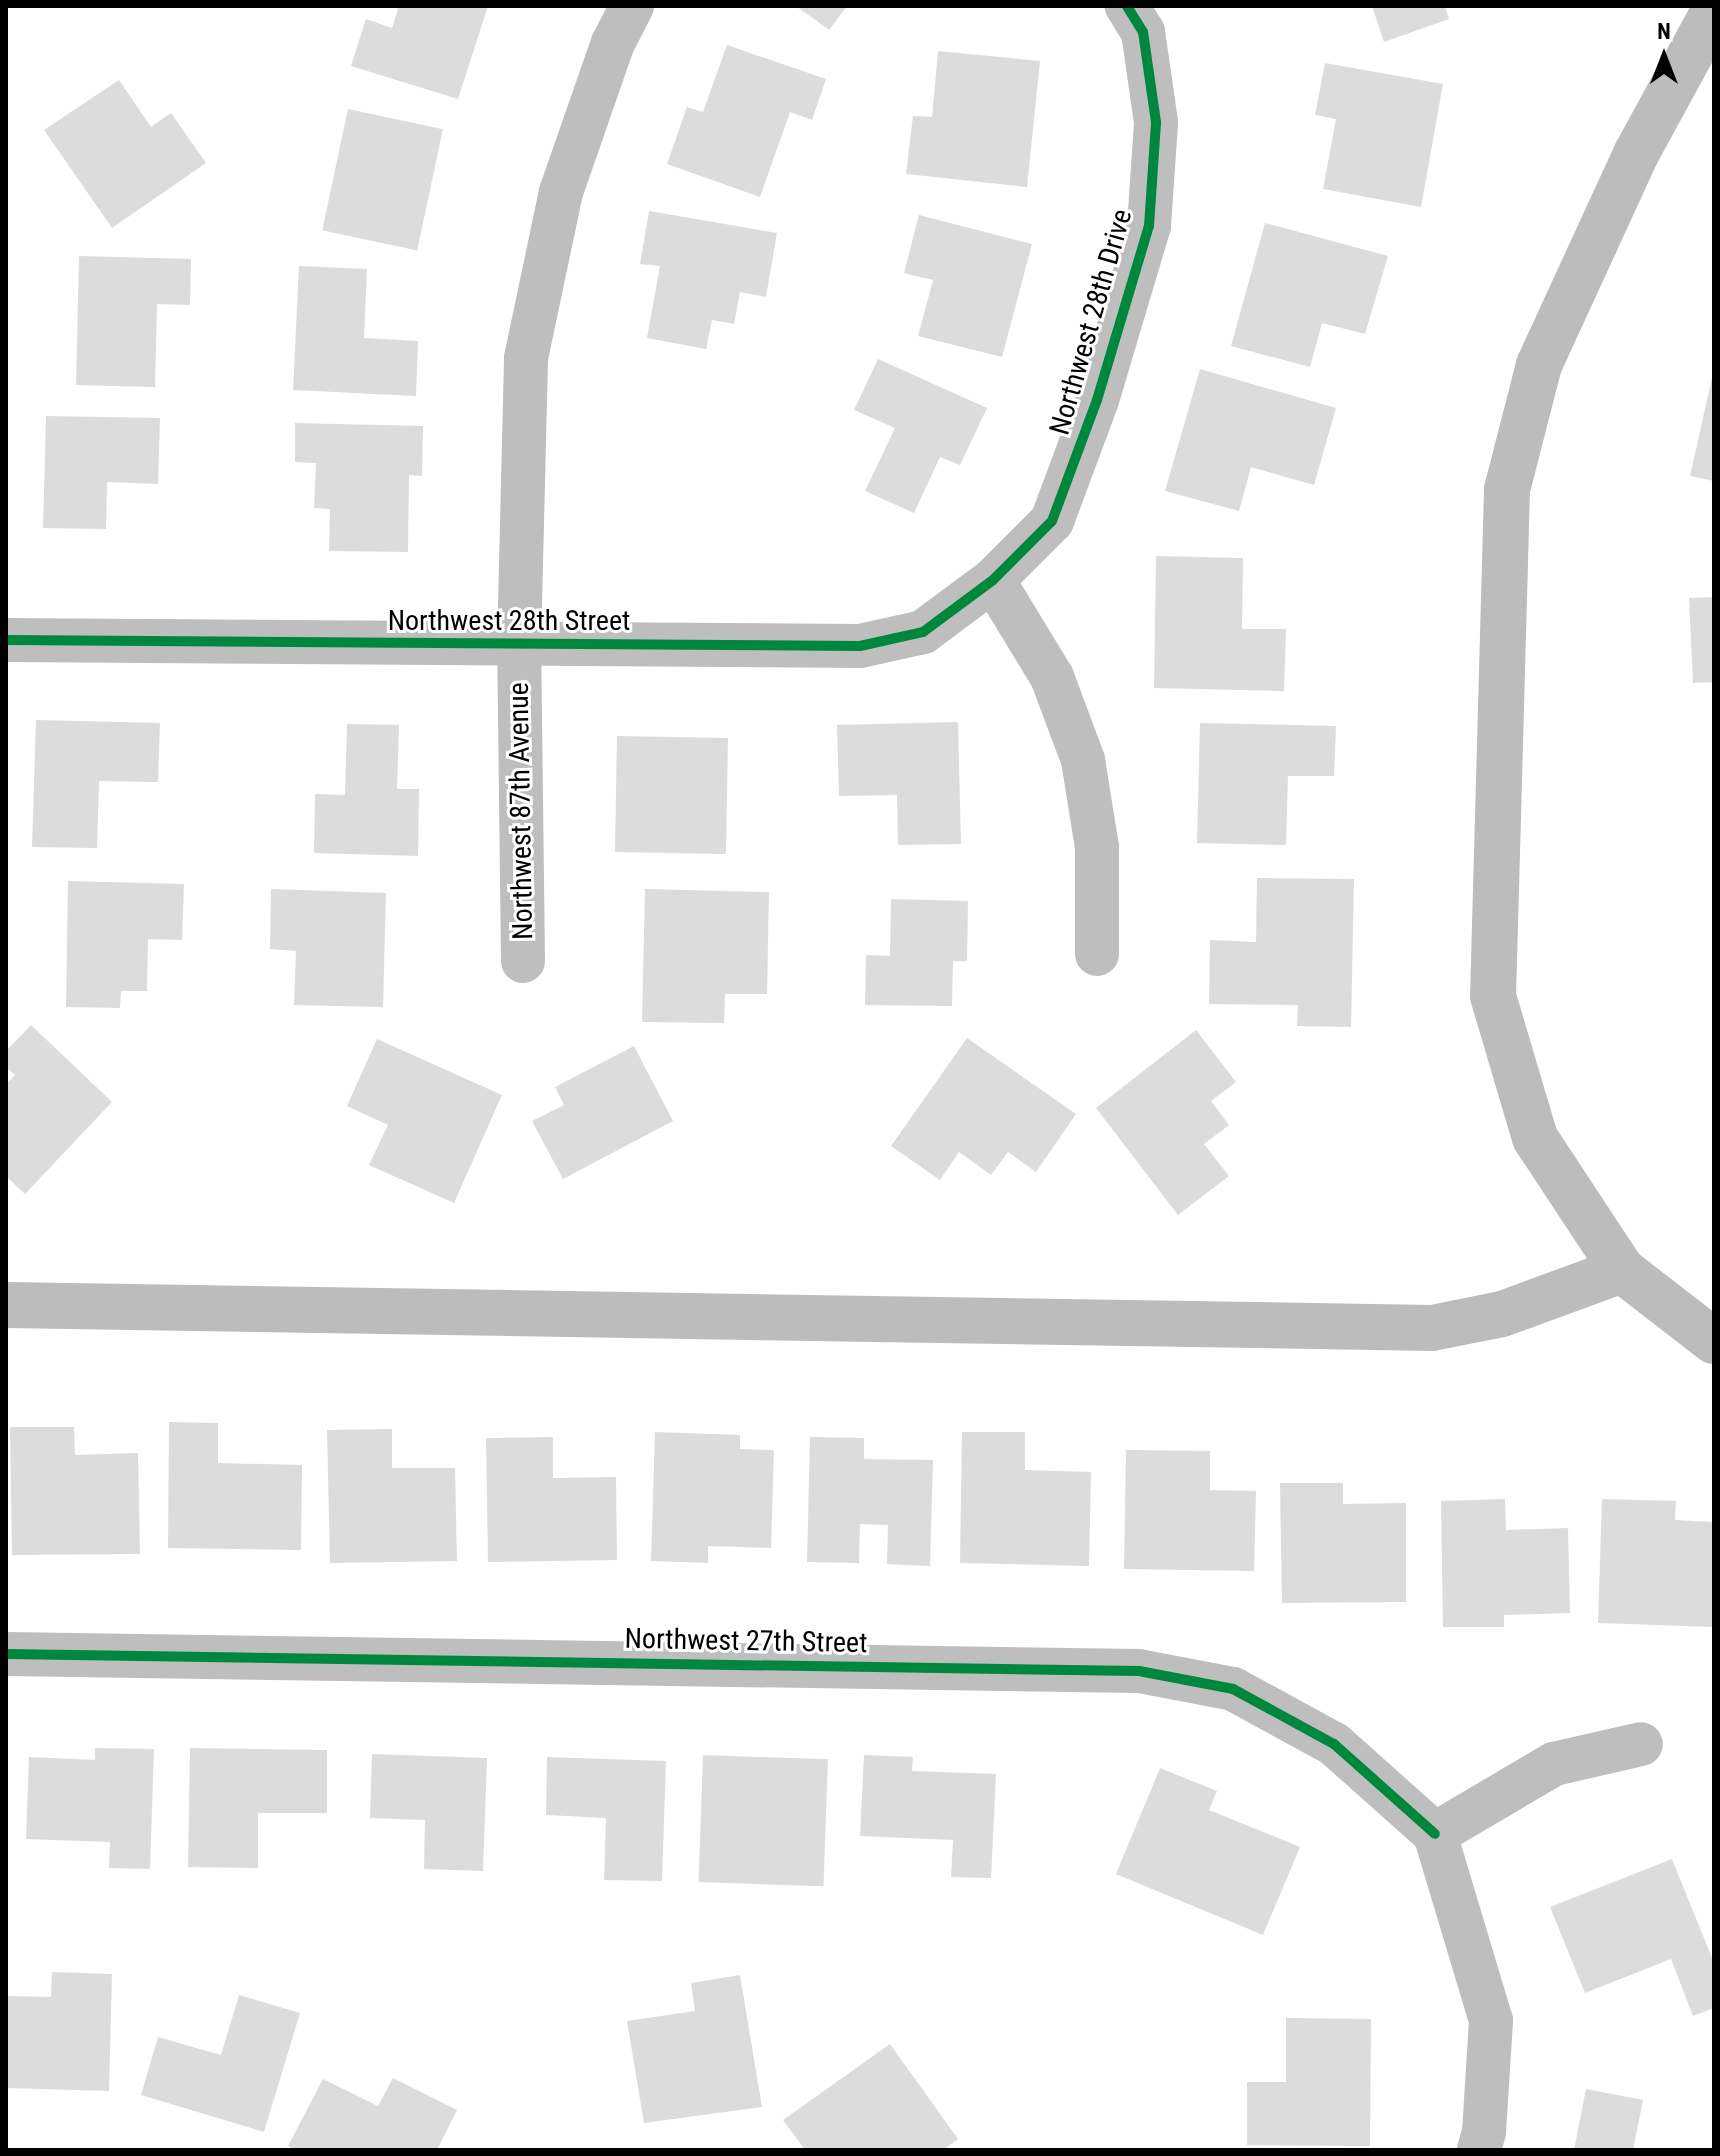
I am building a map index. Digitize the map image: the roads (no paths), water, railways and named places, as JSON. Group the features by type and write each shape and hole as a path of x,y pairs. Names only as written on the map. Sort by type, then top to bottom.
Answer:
{"street":[{"name":"Northwest 87th Avenue","path":"523,961 519,646 526,358 561,192 613,43 632,6"},
{"name":"Northwest 28th Drive","path":"993,580 1052,521 1097,400 1149,226 1156,122 1143,32 1127,6"},
{"name":"Northwest 28th Street","path":"6,640 860,646 923,632 993,580"},
{"path":"993,580 1052,677 1083,760 1097,847 1097,954"},
{"name":"Northwest 27th Street","path":"6,1654 1139,1671 1233,1689 1309,1730 1334,1744 1435,1834"},
{"path":"1479,2150 1484,2132 1491,2021 1435,1834 1554,1764 1641,1744"}],"waterway":[{"path":"1714,11 1636,154 1539,365 1507,490 1493,996 1535,1138 1622,1270 1714,1341"},
{"path":"6,1305 1432,1328 1502,1314 1622,1270"}]}
